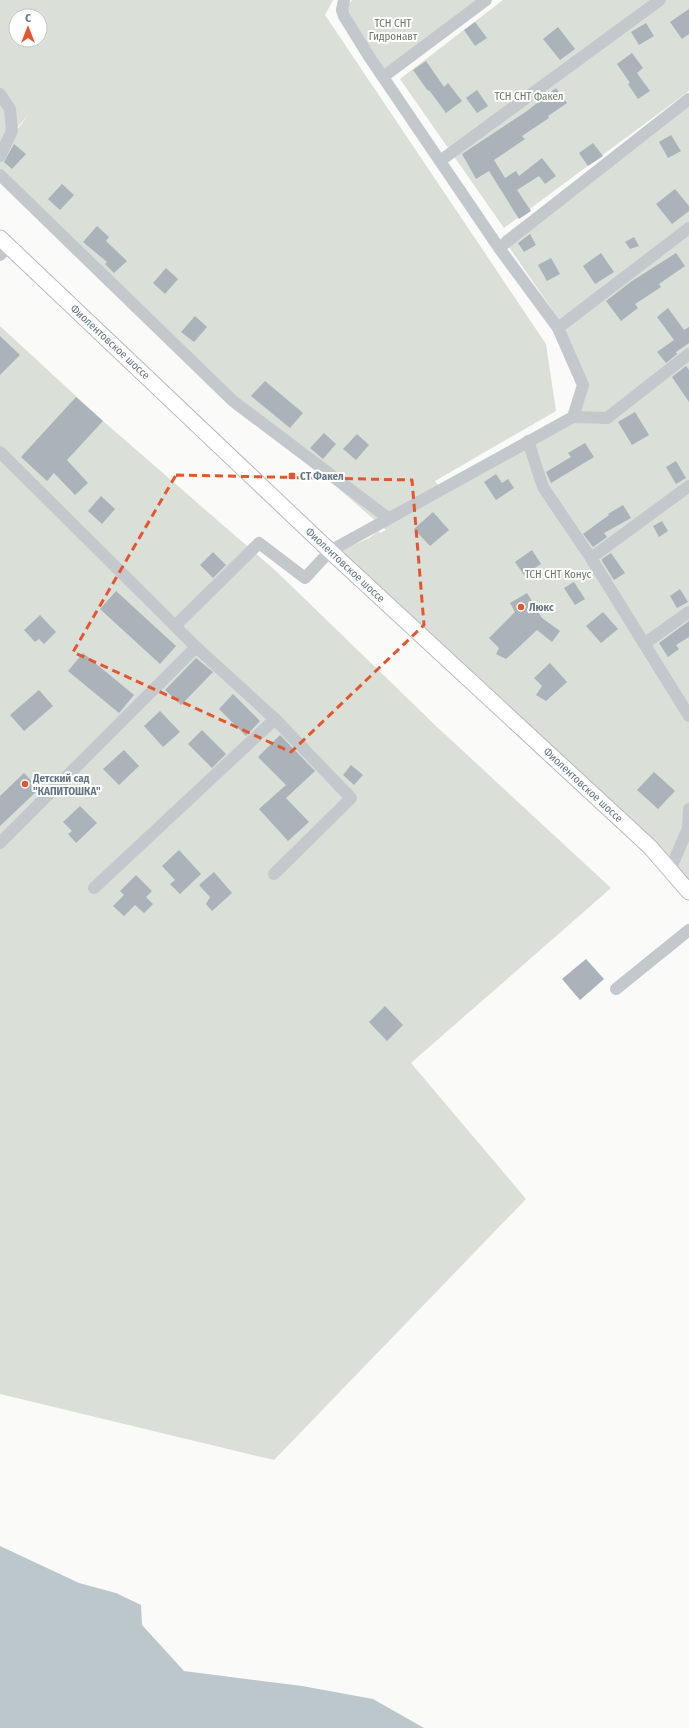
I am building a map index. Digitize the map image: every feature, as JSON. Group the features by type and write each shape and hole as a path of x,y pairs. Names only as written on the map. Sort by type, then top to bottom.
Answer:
{"main road":[{"name":"Фиолентовское шоссе","path":"3,246 650,847 689,892"}],"street":[{"path":"344,0 342,10 344,16 383,77 499,248 558,328 582,385 573,417"},
{"path":"383,77 486,0"},
{"path":"440,161 660,0"},
{"path":"0,94 10,109 12,131 0,156"},
{"path":"499,248 689,99"},
{"path":"0,175 233,401 388,518"},
{"path":"558,328 689,228"},
{"path":"175,626 259,544 305,578 330,551 573,417 607,418 689,354"},
{"path":"528,441 542,487 590,558 689,716"},
{"path":"0,452 196,647 275,719 351,798 274,874"},
{"path":"590,558 689,486"},
{"path":"644,644 689,612"},
{"path":"0,843 196,647"},
{"path":"94,888 275,719"},
{"path":"670,870 688,828 689,809"},
{"path":"616,989 689,930"}],"highlighted area":[{"path":"176,475 412,480 424,625 291,752 73,652"}],"green space":[{"name":"ТСН СНТ Конус","path":"0,0 333,0 325,15 546,344 556,411 435,481 439,486 574,421 587,383 560,321 502,237 689,95 689,882 340,551 369,538 379,531 380,533 386,530 236,399 0,171 0,153 28,115 0,147"},
{"name":"ТСН СНТ Гидронавт","path":"352,0 482,0 385,72 346,8"},
{"name":"ТСН СНТ Факел","path":"503,0 689,0 689,91 504,228 400,79"},
{"path":"0,326 103,421 277,572 436,726 611,888 411,1063 526,1199 274,1460 0,1394"}],"shaded area":[{"path":"0,1546 79,1583 116,1593 141,1605 142,1625 184,1671 302,1686 373,1699 424,1728 0,1728"}],"building":[{"path":"689,9 689,34 682,39 670,22"},
{"path":"475,22 487,38 475,46 464,30"},
{"path":"646,23 654,36 639,45 631,32"},
{"path":"558,27 575,49 560,60 543,39"},
{"path":"632,53 643,68 637,73 650,91 638,99 628,84 630,83 617,64"},
{"path":"426,61 444,87 448,83 462,101 446,113 413,70"},
{"path":"556,88 567,103 548,116 549,118 522,136 525,139 494,160 505,178 516,171 519,176 542,158 556,176 545,184 539,176 517,190 531,211 519,219 489,171 476,179 462,154 527,111"},
{"path":"477,90 488,106 477,113 466,98"},
{"path":"671,135 681,151 668,158 659,142"},
{"path":"593,143 603,156 588,166 579,153"},
{"path":"14,144 26,154 12,169 4,162"},
{"path":"62,184 74,195 60,210 48,199"},
{"path":"675,189 689,206 689,211 672,224 656,204"},
{"path":"97,226 109,237 106,241 127,261 114,273 105,264 107,262 83,242"},
{"path":"530,234 536,245 524,252 518,243"},
{"path":"634,237 639,246 630,249 625,242"},
{"path":"601,253 614,272 595,284 583,266"},
{"path":"676,253 685,266 659,284 661,287 635,304 638,308 621,321 606,301 632,281"},
{"path":"551,258 560,274 547,281 538,265"},
{"path":"166,268 178,279 165,294 153,283"},
{"path":"668,308 684,330 689,327 689,343 676,352 677,354 666,363 657,352 674,340 657,317"},
{"path":"195,316 207,327 194,342 181,332"},
{"path":"0,336 20,355 0,375"},
{"path":"686,366 689,370 689,402 672,377"},
{"path":"265,381 303,413 290,428 251,396"},
{"path":"76,397 103,421 67,460 88,483 75,495 54,473 47,481 21,457"},
{"path":"635,412 649,435 632,445 618,422"},
{"path":"324,433 336,444 323,459 310,448"},
{"path":"357,434 369,445 356,460 343,449"},
{"path":"585,443 594,457 551,483 546,472 571,457 568,453"},
{"path":"676,461 686,478 676,484 666,467"},
{"path":"496,474 502,483 508,479 514,488 496,500 484,482"},
{"path":"101,496 115,509 102,524 88,511"},
{"path":"623,505 631,518 604,533 607,537 593,547 583,534 609,515 608,514"},
{"path":"433,512 449,530 430,546 414,529"},
{"path":"662,521 668,531 659,537 653,526"},
{"path":"532,550 541,564 524,575 515,562"},
{"path":"213,552 226,565 213,578 200,565"},
{"path":"611,553 625,573 614,580 602,561 602,559"},
{"path":"574,582 585,599 575,605 564,588"},
{"path":"680,589 688,602 677,608 670,596"},
{"path":"116,591 176,646 160,664 100,609"},
{"path":"527,593 542,618 560,631 552,642 537,630 506,659 496,654 499,648 489,638 515,612 510,603"},
{"path":"603,612 618,629 601,643 586,626"},
{"path":"40,615 56,632 44,644 39,639 35,642 24,630"},
{"path":"689,621 689,637 676,645 679,649 668,657 659,643"},
{"path":"83,653 134,695 119,713 68,671"},
{"path":"196,658 213,672 181,705 165,690"},
{"path":"550,663 567,682 546,701 536,695 542,686 534,678"},
{"path":"39,690 53,706 24,731 10,715"},
{"path":"233,694 260,721 246,736 219,709"},
{"path":"160,711 180,732 163,747 144,726"},
{"path":"202,730 226,754 212,768 188,744"},
{"path":"280,735 315,771 286,798 309,822 288,841 259,809 286,785 258,757"},
{"path":"124,750 139,766 119,785 103,769"},
{"path":"351,765 363,775 354,785 343,775"},
{"path":"654,772 675,791 658,809 637,790"},
{"path":"24,773 39,789 0,826 0,796"},
{"path":"80,806 97,823 76,843 68,834 72,831 63,822"},
{"path":"179,850 201,874 180,894 170,884 175,880 162,866"},
{"path":"214,872 232,893 212,911 206,904 210,897 199,885"},
{"path":"136,875 152,891 146,897 153,904 144,913 135,905 124,916 113,906 124,895 120,891"},
{"path":"586,959 604,979 580,1000 562,979"},
{"path":"385,1006 403,1025 387,1041 369,1022"}],"place":[{"name":"СТ Факел","path":"292,476"},
{"name":"Люкс","path":"521,607"},
{"name":"Детский сад \"КАПИТОШКА\"","path":"25,784"}]}
